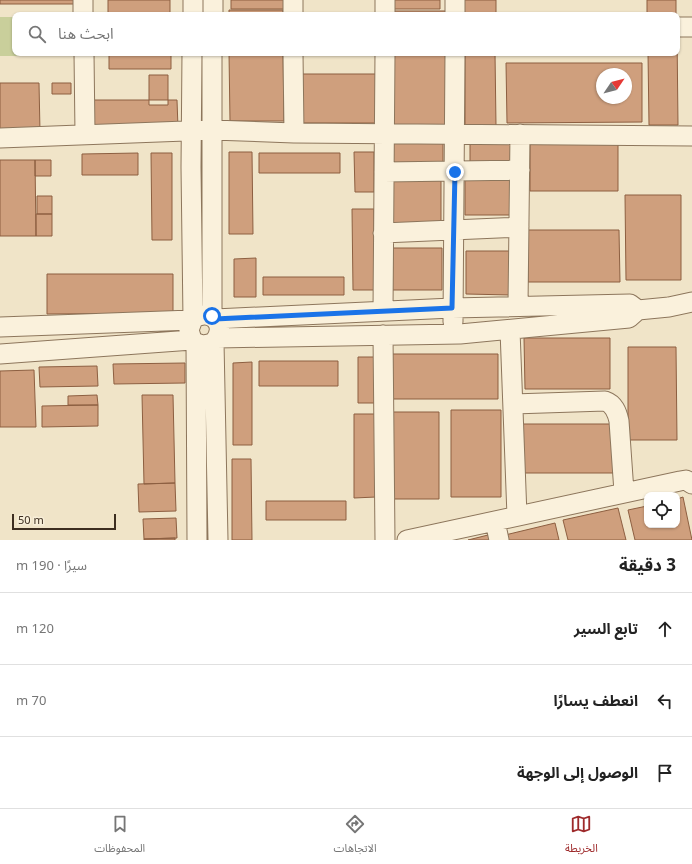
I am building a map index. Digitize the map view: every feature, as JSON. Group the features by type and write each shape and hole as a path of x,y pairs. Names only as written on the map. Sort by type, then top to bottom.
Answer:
{"street":[{"path":"83,0 83,12"},
{"path":"193,0 193,12"},
{"path":"213,0 213,12"},
{"path":"293,0 293,12"},
{"path":"385,0 385,12"},
{"path":"455,0 455,12"},
{"path":"680,27 692,27"},
{"path":"84,56 85,134"},
{"path":"192,56 192,132 203,318"},
{"path":"197,540 194,341 189,330 203,318 212,130 212,56"},
{"path":"293,56 294,133"},
{"path":"383,311 384,172 386,133 385,56"},
{"path":"454,334 452,308 455,172 455,56"},
{"path":"0,138 85,134 192,132 212,130 294,133 692,136"},
{"path":"518,306 520,134"},
{"path":"384,172 520,170"},
{"path":"383,233 519,227"},
{"path":"0,354 35,353 194,341 202,345 216,340 454,334 510,330 630,318 638,310 669,307 692,302"},
{"path":"0,327 518,306 630,304 638,310"},
{"path":"203,318 220,328 216,340 218,540"},
{"path":"35,353 36,325"},
{"path":"510,330 517,516"},
{"path":"383,335 385,540"},
{"path":"513,404 604,401 611,404 617,413 624,492"},
{"path":"407,540 624,492 686,480 692,484"},
{"path":"495,521 499,540"}],"green space":[{"path":"0,17 12,17 12,56 0,56"}],"building":[{"path":"0,0 76,0 76,4 0,4"},
{"path":"108,0 170,0 170,12 108,12"},
{"path":"231,0 284,0 284,9 231,9"},
{"path":"392,0 440,0 440,9 392,9"},
{"path":"463,0 496,0 496,12 463,12"},
{"path":"647,0 676,0 676,12 647,12"},
{"path":"229,10 283,10 283,12 229,12"},
{"path":"390,11 446,11 446,12"},
{"path":"109,56 171,56 171,69 109,69"},
{"path":"229,56 283,56 284,121 230,121"},
{"path":"391,56 446,56 446,127 391,127"},
{"path":"465,56 495,56 496,126 465,126"},
{"path":"648,56 677,56 678,125 649,125"},
{"path":"506,63 642,63 642,122 507,123"},
{"path":"298,74 378,74 378,123 298,123"},
{"path":"149,75 168,75 168,105 149,105"},
{"path":"0,83 39,83 40,132 0,133"},
{"path":"52,83 71,83 71,94 52,94"},
{"path":"92,100 177,100 178,128 92,128"},
{"path":"530,139 618,139 618,191 530,191"},
{"path":"470,141 517,141 517,165 470,165"},
{"path":"392,142 443,142 443,167 392,167"},
{"path":"229,152 252,152 253,234 229,234"},
{"path":"354,152 374,152 374,192 355,192"},
{"path":"138,153 138,175 82,175 82,154"},
{"path":"151,153 172,153 172,240 152,240"},
{"path":"259,153 340,153 340,173 259,173"},
{"path":"0,160 35,160 36,236 0,236"},
{"path":"35,160 51,160 51,176 35,176"},
{"path":"465,176 512,176 513,215 465,215"},
{"path":"386,179 441,179 441,224 386,224"},
{"path":"625,195 681,195 681,280 626,280"},
{"path":"37,196 52,196 52,214 37,214"},
{"path":"352,209 374,209 375,290 353,290"},
{"path":"36,214 52,214 52,236 36,236"},
{"path":"528,230 619,230 620,282 528,282"},
{"path":"390,248 442,248 442,290 391,290"},
{"path":"466,251 511,251 511,295 466,294"},
{"path":"256,258 256,297 234,297 234,259"},
{"path":"47,274 173,274 173,313 47,314"},
{"path":"263,277 344,277 344,295 263,295"},
{"path":"524,338 610,338 610,389 525,389"},
{"path":"628,347 676,347 677,440 628,440"},
{"path":"391,354 498,354 498,399 392,399"},
{"path":"358,357 375,357 375,403 358,403"},
{"path":"259,361 338,361 338,386 259,386"},
{"path":"252,362 252,445 233,445 233,363"},
{"path":"185,363 185,383 114,384 113,364"},
{"path":"97,366 98,386 40,387 39,367"},
{"path":"34,370 36,427 0,427 0,371"},
{"path":"97,395 98,405 68,405 68,396"},
{"path":"142,395 173,395 175,483 144,484"},
{"path":"98,405 98,426 42,427 42,406"},
{"path":"451,410 501,410 501,497 451,497"},
{"path":"390,412 439,412 439,499 390,499"},
{"path":"354,414 376,414 376,497 354,498"},
{"path":"523,424 613,424 613,473 524,473"},
{"path":"232,459 251,459 252,540 232,540"},
{"path":"175,483 176,511 139,512 138,484"},
{"path":"683,497 692,540 635,540 628,510 644,507 644,528 680,528 680,498"},
{"path":"266,501 346,501 346,520 266,520"},
{"path":"618,508 626,540 568,540 563,520"},
{"path":"176,518 177,538 144,539 143,519"},
{"path":"555,523 559,540 502,540 501,536"},
{"path":"492,534 494,540 468,540"},
{"path":"175,538 175,540 144,540 144,539"}],"route":[{"path":"212,316 215,319 231,317 452,308 455,172"}]}
